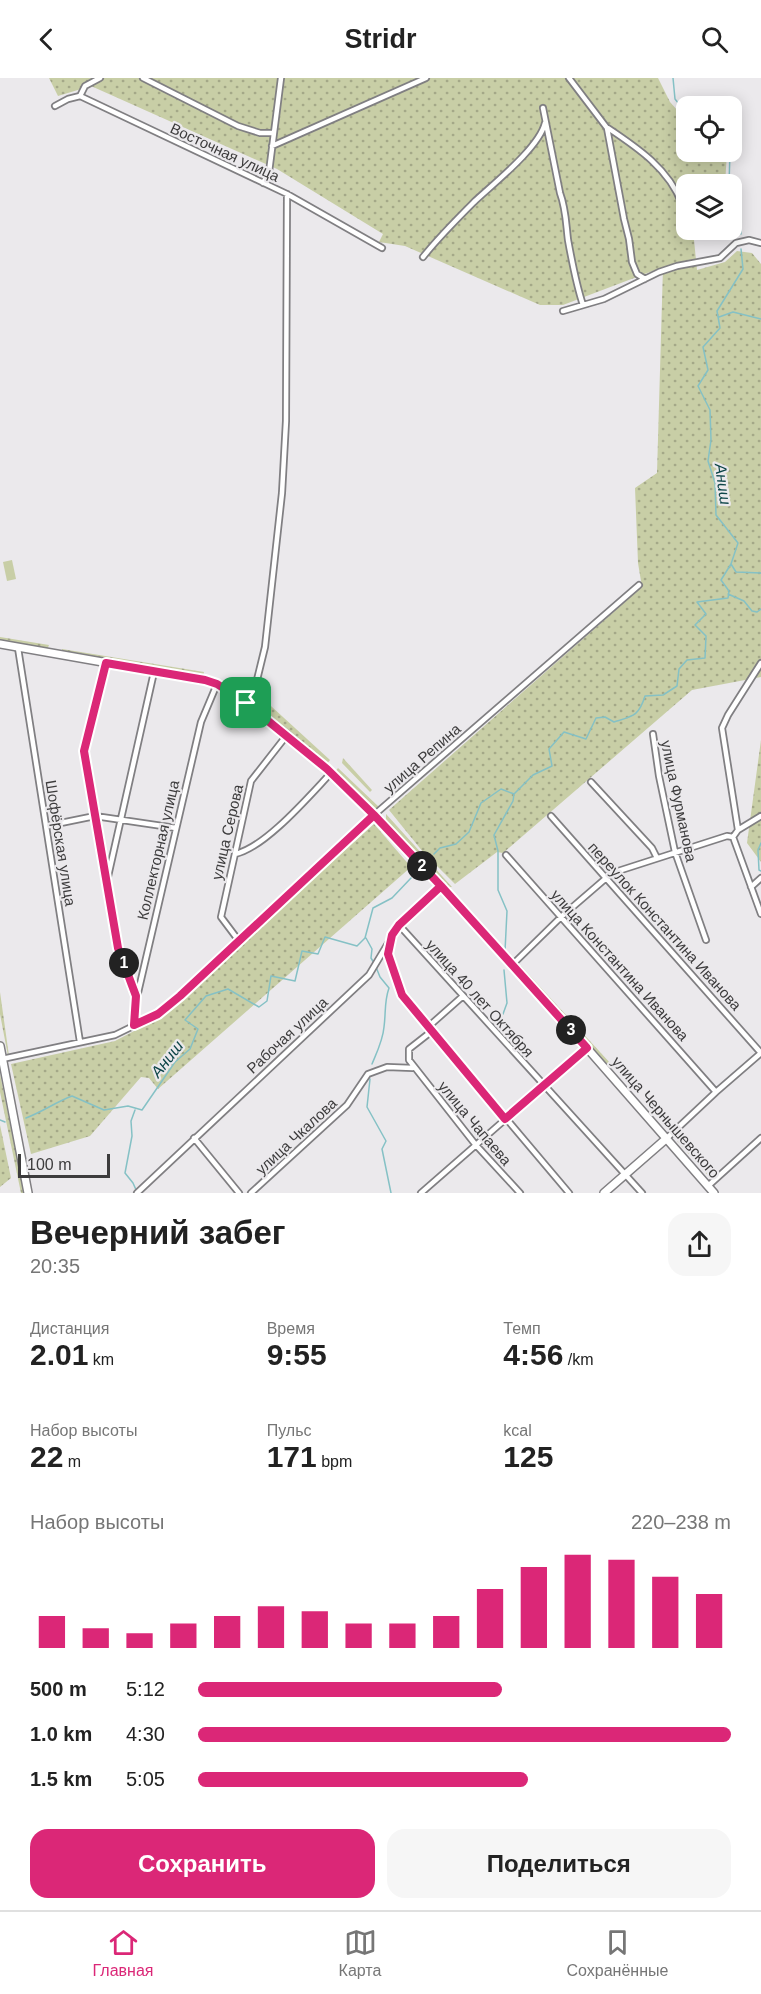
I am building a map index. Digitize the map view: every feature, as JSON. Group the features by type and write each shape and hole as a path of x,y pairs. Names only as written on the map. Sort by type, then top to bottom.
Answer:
{"street":[{"path":"55,106 80,96 85,86 100,78"},
{"path":"143,78 248,130 274,133"},
{"path":"263,183 269,172 281,78"},
{"path":"273,146 426,78"},
{"path":"569,78 607,127 654,162 676,190"},
{"name":"Восточная улица","path":"80,96 287,194 382,248"},
{"path":"543,108 560,193 565,207 577,287 584,305"},
{"path":"423,257 445,231 508,172 538,138 546,120"},
{"path":"607,127 632,262 637,274 645,279"},
{"path":"246,703 255,688 265,646 282,493 286,421 287,194"},
{"path":"563,310 604,299 677,266 720,258 736,243 749,240 761,243"},
{"name":"улица Репина","path":"2,1059 114,1035 158,1014 374,815 639,585"},
{"name":"улица Чернышевского","path":"0,645 217,684 246,703 332,773 374,815 587,1048 714,1193"},
{"name":"Шофёрская улица","path":"18,648 80,1042"},
{"path":"106,663 84,751 118,948 136,996"},
{"path":"738,830 722,728 761,663"},
{"path":"106,884 154,672"},
{"path":"754,673 761,673"},
{"name":"Коллекторная улица","path":"134,1025 136,996 201,722 217,684"},
{"name":"улица Фурманова","path":"653,734 675,852 706,940"},
{"name":"улица Серова","path":"239,941 221,917 251,781 287,735"},
{"path":"235,854 251,849 281,824 332,773"},
{"path":"591,782 652,848 657,858"},
{"path":"46,826 95,816 176,828"},
{"name":"переулок Константина Иванова","path":"551,816 761,1053"},
{"path":"733,837 738,830 761,816"},
{"path":"512,965 561,917 612,873 727,836 733,837"},
{"path":"733,837 761,914"},
{"name":"улица Константина Иванова","path":"506,855 716,1092"},
{"path":"751,886 761,878"},
{"name":"Рабочая улица","path":"137,1193 369,975 399,925 441,886"},
{"name":"улица 40 лет Октября","path":"399,925 642,1193"},
{"path":"392,935 388,954 402,995 569,1193"},
{"path":"413,1068 409,1060 409,1049 463,996"},
{"path":"0,1046 28,1193"},
{"path":"421,1193 587,1048"},
{"path":"604,1193 761,1053"},
{"name":"улица Чкалова","path":"252,1193 347,1105 368,1074 387,1067 413,1068"},
{"name":"улица Чапаева","path":"413,1068 475,1144 519,1193"},
{"path":"194,1138 239,1193"},
{"path":"708,1185 761,1138"}],"green space":[{"path":"49,78 658,78 676,109 676,162 726,162 726,174 676,174 676,240 694,240 697,270 725,262 737,251 752,253 761,264 761,677 692,690 503,853 497,852 455,884 423,852 389,810 642,587 638,563 635,488 657,473 663,267 563,305 540,305 405,246 379,242 383,234 277,169 91,86 58,96"},
{"path":"12,560 16,579 7,581 3,562"},
{"path":"0,637 49,645 47,650 0,642"},
{"path":"62,649 204,672 203,677 62,653"},
{"path":"260,696 330,760 327,764 257,705"},
{"path":"761,740 761,862 747,843"},
{"path":"343,758 372,790 370,792 342,763"},
{"path":"338,768 380,808 375,810 335,772"},
{"path":"386,814 452,887 448,887 386,821"},
{"path":"374,824 411,867 158,1089 149,1078 141,1077 90,1136 31,1154 11,1064 115,1041 157,1019"},
{"path":"521,966 611,1064 607,1065 520,970"},
{"path":"0,992 9,1056 0,1014"},
{"path":"0,1074 24,1193 21,1193 0,1092"},
{"path":"0,1125 11,1178 0,1187"},
{"path":"678,1137 713,1176 711,1179 677,1141"}],"waterway":[{"name":"Аниш","path":"673,78 676,100"},
{"name":"Аниш","path":"729,174 730,162"},
{"name":"Аниш","path":"434,854 440,848 456,844 469,832 481,803 501,789 514,794 533,775 552,766 549,749 564,732 586,739 596,718 605,717 614,722 631,716 638,711 645,696 663,695 677,686 679,669 687,660 705,658 706,636 695,625 706,614 697,602 728,598 729,591 721,580 731,564 738,543 716,515 715,483 708,461 711,440 710,410 698,386 708,370 703,347 720,328 717,311 743,269 741,249"},
{"path":"719,317 733,312 761,319"},
{"path":"731,564 736,572 761,573"},
{"path":"728,594 744,601 752,611 757,612 761,609"},
{"path":"505,951 507,911 498,890 498,851 494,835 513,801 514,794"},
{"path":"761,843 758,850 759,870 761,871"},
{"name":"Аниш","path":"26,1118 72,1096 104,1110 128,1106 142,1110 175,1062 190,1049 198,1029 185,1020 206,996 228,989 259,1007 267,1001 271,976 295,981 302,951 318,954 325,937 357,946 365,938 373,908 392,898 411,878"},
{"path":"366,938 372,949 371,958 374,963"},
{"path":"372,1064 380,1046 389,988 380,977 376,967"},
{"path":"503,1014 507,1003 504,970"},
{"path":"370,1079 367,1107 386,1141 382,1149 391,1193"},
{"path":"135,1110 131,1121 132,1136 125,1173 137,1192"},
{"name":"Аниш","path":"0,1120 5,1122"}],"route":[{"path":"246,703 217,684 205,680 106,663 84,751 118,948 136,996 134,1025 158,1014 180,996 374,815 441,886 399,925 392,935 388,954 402,995 505,1119 587,1048 441,886 408,850 374,815 327,769 246,703"}]}
